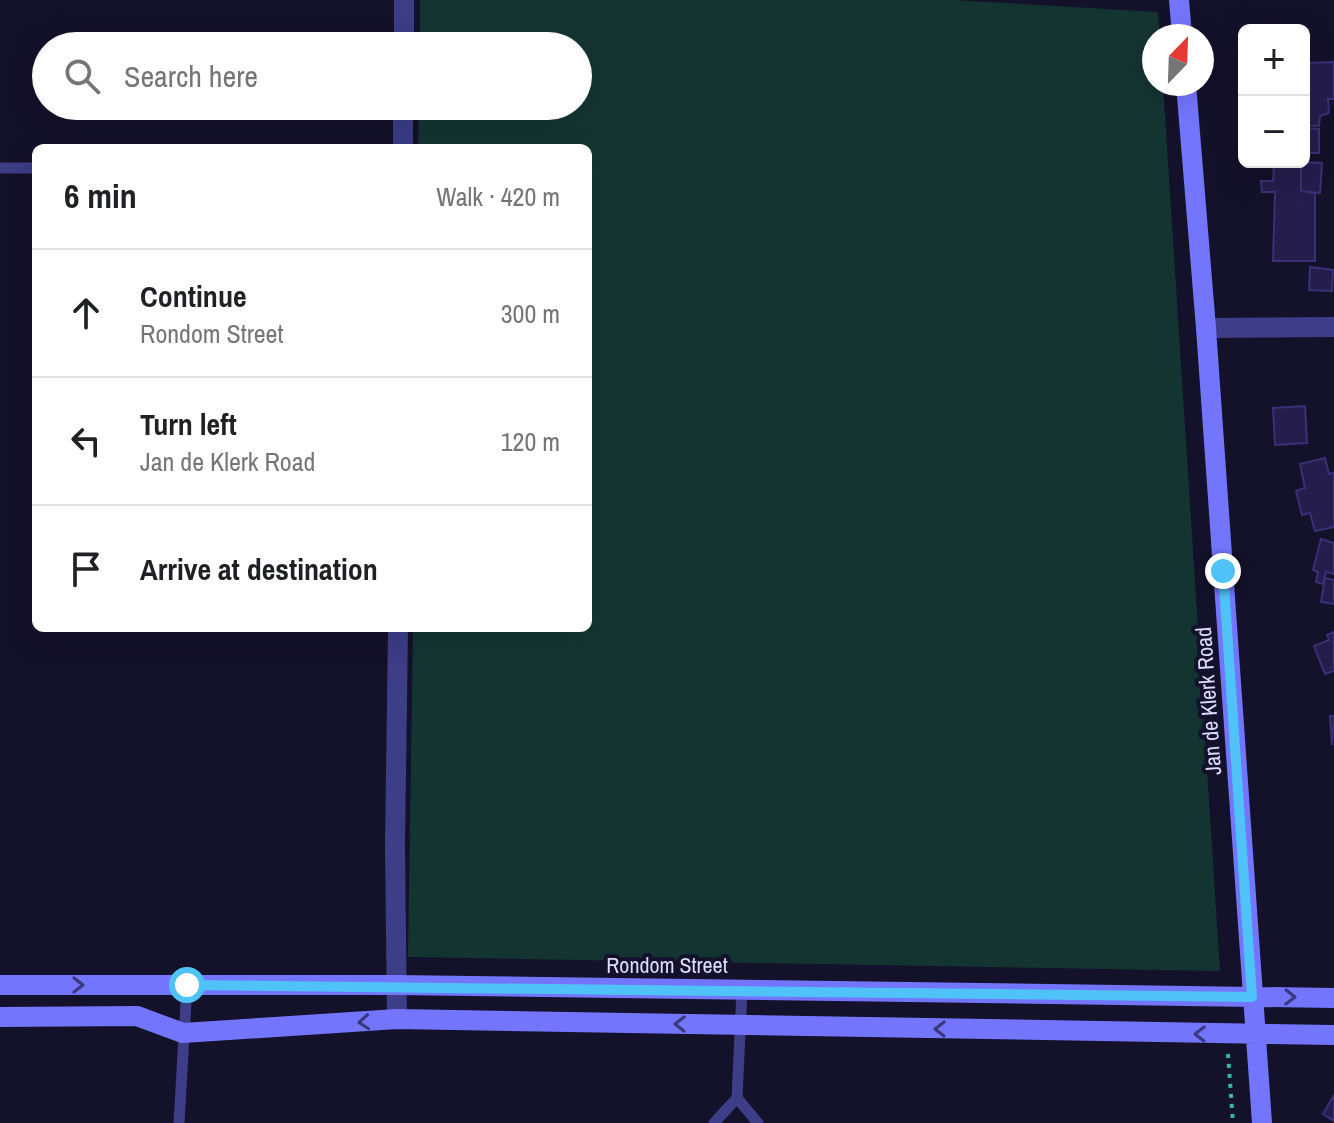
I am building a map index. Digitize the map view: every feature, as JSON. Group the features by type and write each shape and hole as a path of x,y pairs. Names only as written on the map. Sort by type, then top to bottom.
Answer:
{"street":[{"path":"404,0 404,32"},
{"path":"1179,0 1181,24"},
{"name":"Jan de Klerk Road","path":"1187,96 1262,1123"},
{"path":"403,120 403,144"},
{"path":"1206,328 1334,327"},
{"path":"397,1019 398,632"},
{"name":"Rondom Street","path":"0,985 396,985 1334,998"},
{"path":"0,1017 137,1016 183,1033 397,1019 1334,1035"}],"lane":[{"path":"0,168 32,168"},
{"path":"179,1123 187,985"},
{"path":"714,1123 737,1098 742,990"},
{"path":"737,1098 758,1123"}],"path":[{"path":"1227,1034 1233,1123"}],"green space":[{"path":"420,0 954,0 1158,12 1159,24 1142,24 1142,96 1164,96 1220,971 408,957 413,632 592,632 592,144 418,144 419,120 592,120 592,32 420,32"}],"building":[{"path":"1334,62 1334,99 1328,99 1329,113 1320,116 1319,126 1310,125 1310,63"},
{"path":"1310,128 1319,129 1319,153 1310,153"},
{"path":"1310,162 1322,163 1320,193 1301,191 1301,168 1310,168"},
{"path":"1274,168 1301,168 1301,191 1315,193 1315,261 1273,261 1275,192 1262,192 1261,181 1273,181"},
{"path":"1310,267 1333,270 1332,291 1309,290"},
{"path":"1305,406 1307,443 1275,445 1273,408"},
{"path":"1325,458 1329,474 1334,473 1334,527 1315,531 1310,513 1302,515 1296,491 1305,488 1300,464"},
{"path":"1321,539 1334,543 1334,574 1326,572 1323,584 1316,582 1318,572 1313,570"},
{"path":"1325,578 1334,580 1334,604 1321,602"},
{"path":"1334,632 1334,671 1325,674 1314,646 1329,640 1327,635"},
{"path":"1330,716 1334,716 1332,745"},
{"path":"1334,1095 1334,1121 1323,1114"}],"route":[{"path":"187,985 1252,997 1223,571"}]}
